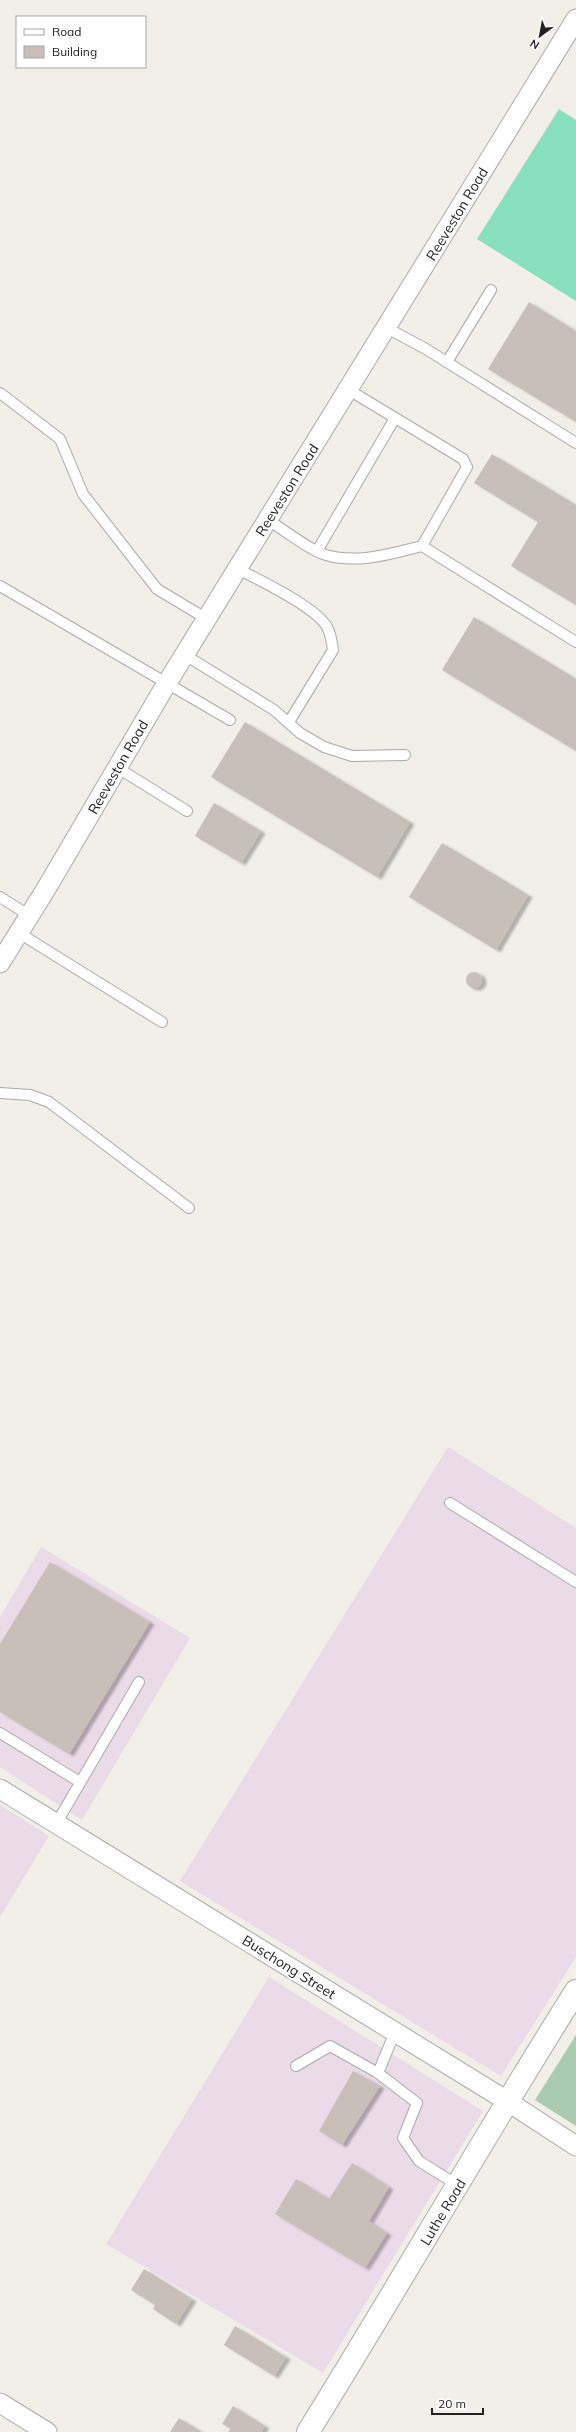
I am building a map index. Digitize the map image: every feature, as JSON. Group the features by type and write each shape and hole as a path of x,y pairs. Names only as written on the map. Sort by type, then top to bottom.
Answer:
{"street":[{"name":"Reeveston Road","path":"0,963 30,916 207,619 575,24"},
{"name":"Buschong Street","path":"1,1792 56,1824 395,2032 507,2101 576,2146"},
{"name":"Luthe Road","path":"308,2432 458,2186 507,2101 576,1990"},
{"path":"0,2403 48,2432"}],"lane":[{"path":"447,362 491,290"},
{"path":"387,328 447,362 576,443"},
{"path":"268,520 322,554 351,559 382,556 422,546 468,467 463,459 349,390"},
{"path":"0,393 60,439 84,494 157,589 207,619"},
{"path":"317,551 395,418"},
{"path":"422,546 576,642"},
{"path":"238,569 318,616 328,628 333,650 289,722"},
{"path":"0,586 105,649 168,683 230,720"},
{"path":"185,655 253,696 289,722 300,733 324,747 352,756 405,755"},
{"path":"118,768 187,811"},
{"path":"0,897 30,916"},
{"path":"19,932 162,1022"},
{"path":"0,1093 30,1095 49,1102 189,1208"},
{"path":"450,1503 576,1582"},
{"path":"56,1824 139,1682"},
{"path":"0,1733 80,1782"},
{"path":"378,2073 395,2032"},
{"path":"296,2066 330,2046 378,2073 417,2103 403,2138 419,2161 458,2186"}],"shaded area":[{"path":"448,1447 576,1528 576,1957 501,2076 180,1881"},
{"path":"41,1547 190,1638 82,1820 0,1767 0,1617"},
{"path":"0,1805 49,1836 0,1917"},
{"path":"269,1977 483,2111 323,2373 106,2244"}],"green space":[{"path":"559,109 576,120 576,301 477,239"},
{"path":"576,2035 576,2126 535,2100"}],"building":[{"path":"529,302 576,331 576,422 488,369"},
{"path":"492,454 576,505 576,605 511,566 538,522 474,483"},
{"path":"474,617 576,679 576,751 442,670"},
{"path":"245,722 410,822 377,877 211,777"},
{"path":"214,803 261,831 241,863 195,836"},
{"path":"442,843 528,895 496,950 409,897"},
{"path":"474,972 480,974 482,980 480,986 474,988 468,986 466,980 468,974"},
{"path":"50,1562 150,1622 69,1754 0,1712 0,1644"},
{"path":"353,2071 380,2086 342,2145 319,2131"},
{"path":"352,2163 389,2187 369,2221 387,2233 365,2268 275,2214 296,2179 329,2199"},
{"path":"144,2269 192,2299 176,2324 153,2309 155,2305 131,2290"},
{"path":"235,2326 286,2357 274,2376 224,2345"},
{"path":"233,2406 265,2426 261,2432 228,2432 231,2429 222,2424"},
{"path":"179,2418 202,2432 170,2432"}]}
